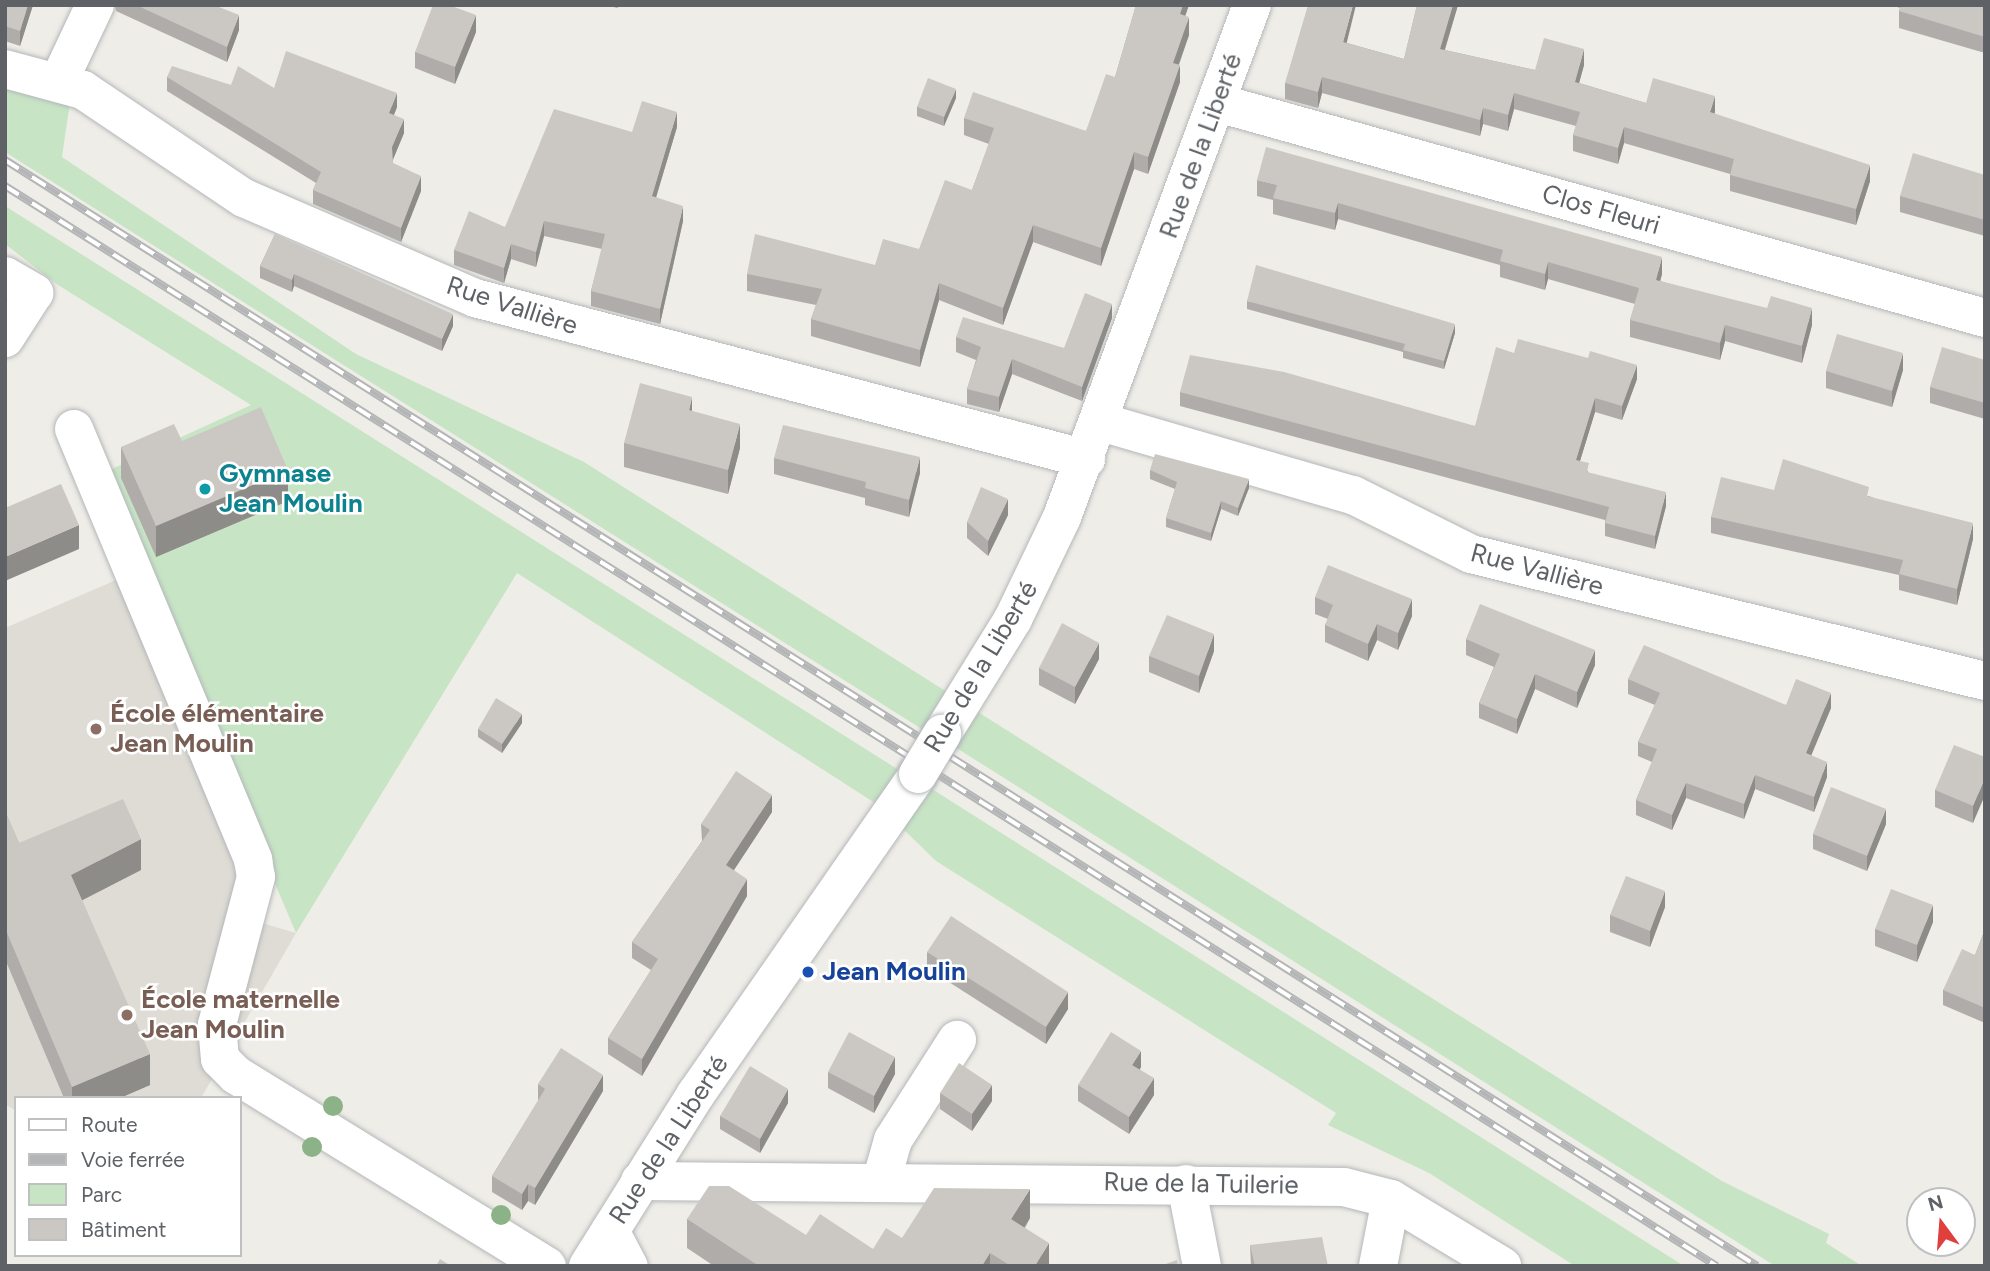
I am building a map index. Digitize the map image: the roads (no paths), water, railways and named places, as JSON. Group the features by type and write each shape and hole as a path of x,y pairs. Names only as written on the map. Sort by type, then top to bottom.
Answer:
{"street":[{"path":"59,81 95,5"},
{"name":"Rue de la Liberté","path":"588,1266 640,1181 918,774 1025,597 1101,422 1252,5"},
{"name":"Rue Vallière","path":"5,68 59,81 99,99 244,198 475,298 1086,459"},
{"name":"Clos Fleuri","path":"1218,103 1985,318"},
{"path":"5,276 34,293 5,338"},
{"name":"Rue Vallière","path":"1101,422 1353,495 1471,554 1985,681"},
{"path":"74,429 253,860 256,877 217,1025 220,1059 236,1075 547,1266"},
{"path":"881,1182 893,1140 957,1040"},
{"name":"Rue de la Tuilerie","path":"640,1181 1343,1187 1391,1199 1502,1266"},
{"path":"1186,1184 1202,1266"},
{"path":"1378,1266 1391,1199"},
{"path":"610,1231 629,1266"}],"railway":[{"path":"5,160 1757,1266"},
{"path":"5,186 1717,1266"}],"place":[{"name":"Gymnase Jean Moulin","path":"205,489"},
{"name":"École élémentaire Jean Moulin","path":"96,729"},
{"name":"Jean Moulin","path":"808,972"},
{"name":"École maternelle Jean Moulin","path":"127,1015"}]}
